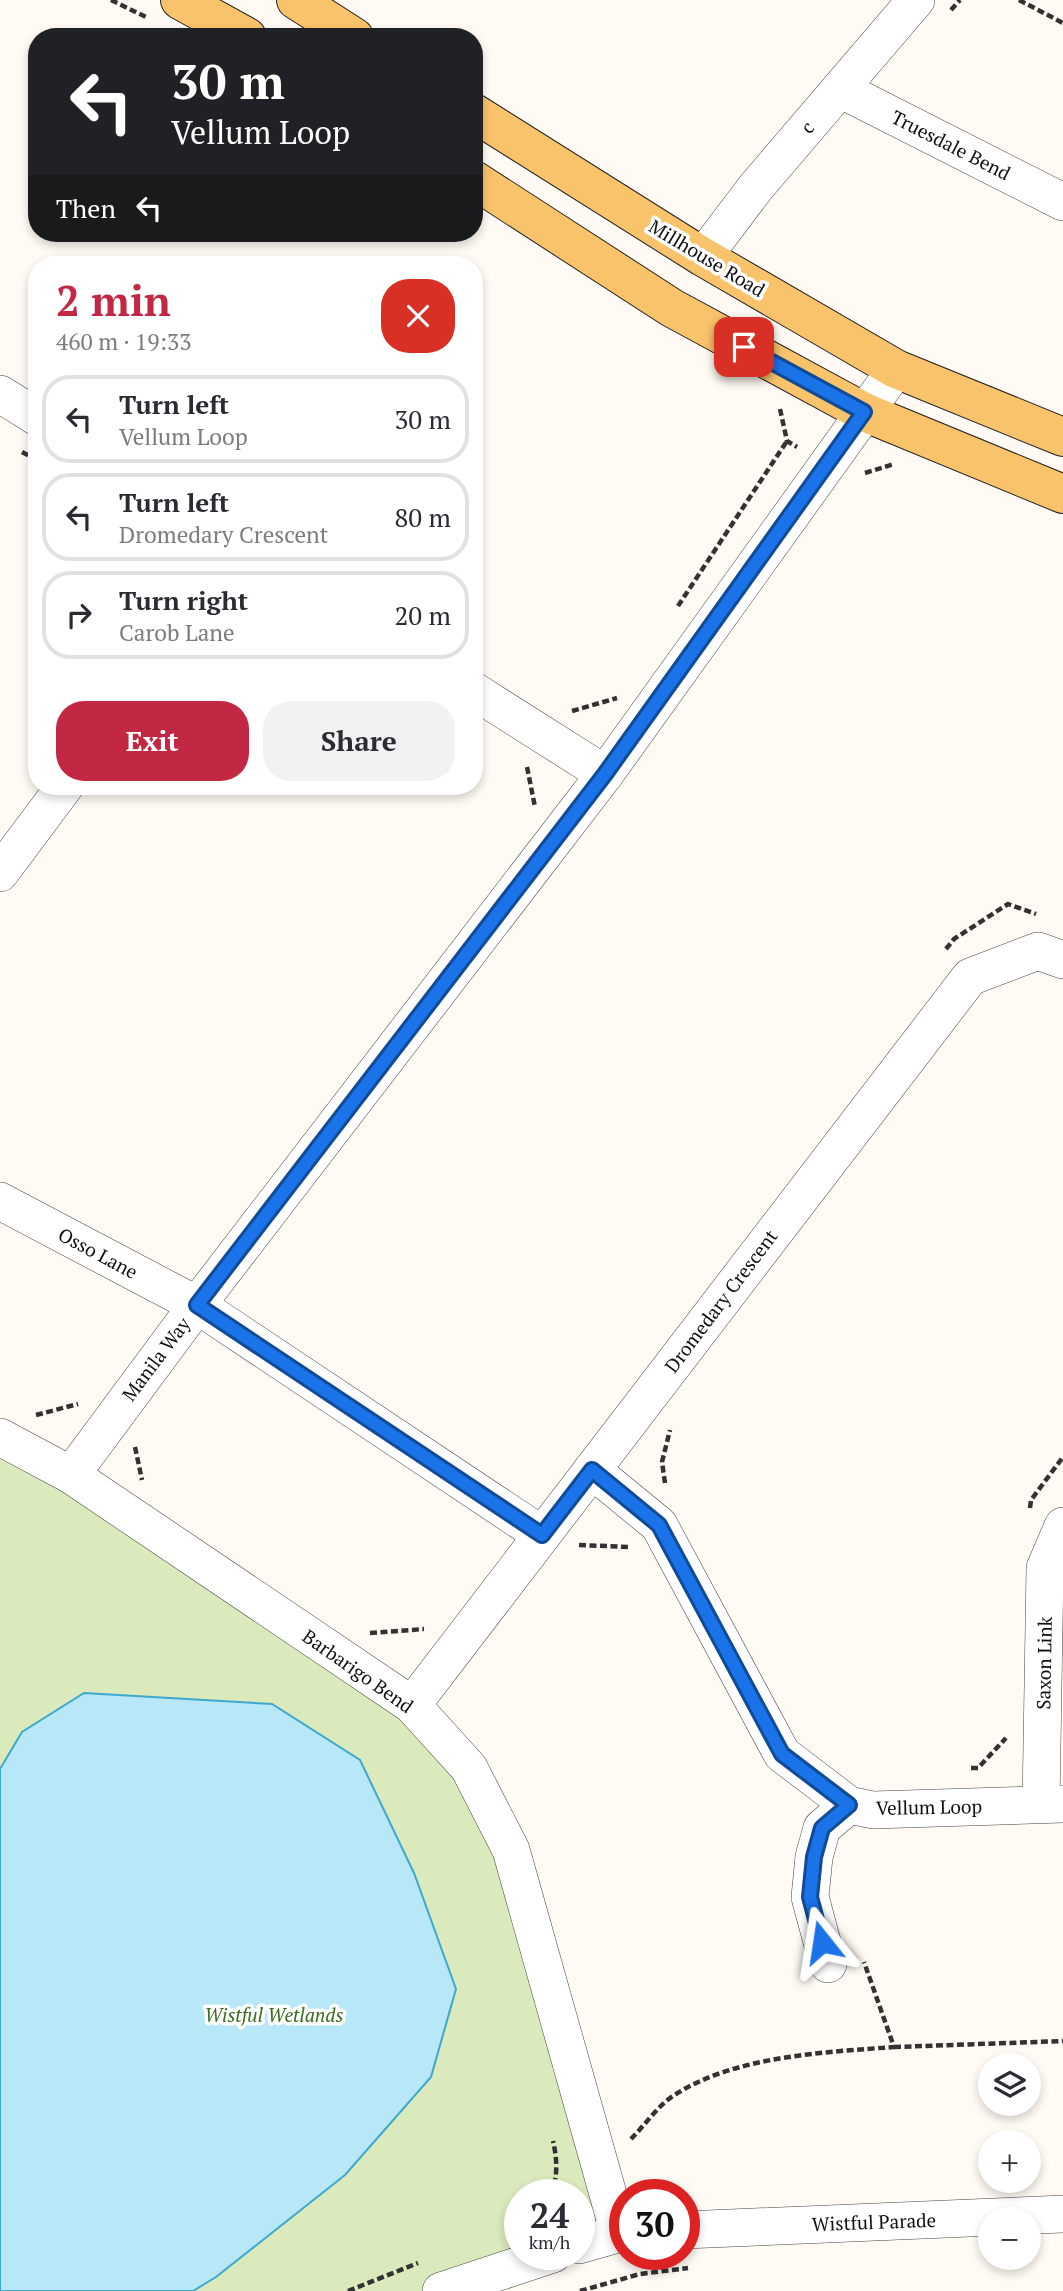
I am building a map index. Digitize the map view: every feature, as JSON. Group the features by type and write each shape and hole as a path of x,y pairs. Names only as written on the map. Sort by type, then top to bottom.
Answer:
{"main road":[{"path":"180,0 231,28"},
{"path":"296,0 340,28"},
{"name":"Millhouse Road","path":"483,119 703,257 896,369 1063,437"},
{"path":"483,186 673,308 864,412 1063,494"}],"street":[{"name":"c","path":"703,257 755,187 916,0"},
{"name":"Truesdale Bend","path":"840,89 1063,202"},
{"name":"Manila Way","path":"71,1475 197,1305 605,774 896,369"},
{"path":"0,394 28,411"},
{"path":"483,697 605,774"},
{"path":"0,873 58,795"},
{"name":"Dromedary Crescent","path":"412,1705 557,1540 592,1470 970,977 1038,951 1063,960"},
{"name":"Osso Lane","path":"0,1201 197,1305 557,1540"},
{"name":"Barbarigo Bend","path":"0,1437 71,1475 412,1705 469,1768 511,1850 609,2187"},
{"name":"Vellum Loop","path":"592,1470 642,1534 659,1525 782,1754 849,1805 873,1810 1052,1804"},
{"name":"Saxon Link","path":"1046,1520 1052,1804"},
{"path":"844,1956 810,1897 814,1857 822,1828 849,1805"},
{"name":"Wistful Parade","path":"700,2229 1063,2214"},
{"path":"441,2291 505,2270"}],"path":[{"path":"1018,0 1063,23"},
{"path":"945,950 954,939 1008,904 1041,916"},
{"path":"637,1559 642,1534 668,1502 662,1462 672,1422"},
{"path":"1046,1520 1031,1500 1063,1457"},
{"path":"557,1540 642,1534"},
{"path":"967,1769 978,1768 1011,1732"},
{"path":"844,1956 894,2046"},
{"path":"624,2146 675,2094 743,2065 834,2051 894,2046 1063,2040"},
{"path":"550,2128 556,2154 554,2179"}],"green space":[{"name":"Wistful Wetlands","path":"0,1439 72,1476 471,1771 609,2204 609,2238 595,2242 595,2179 504,2179 504,2262 443,2291 0,2291"}],"water":[{"path":"84,1693 272,1704 360,1760 414,1873 456,1989 431,2077 345,2175 216,2277 193,2291 0,2291 0,1769 22,1732"}],"route":[{"path":"744,347 864,412 605,774 197,1305 542,1535 592,1470 659,1525 782,1754 849,1805 822,1828 814,1857 810,1897 822,1942"}]}
